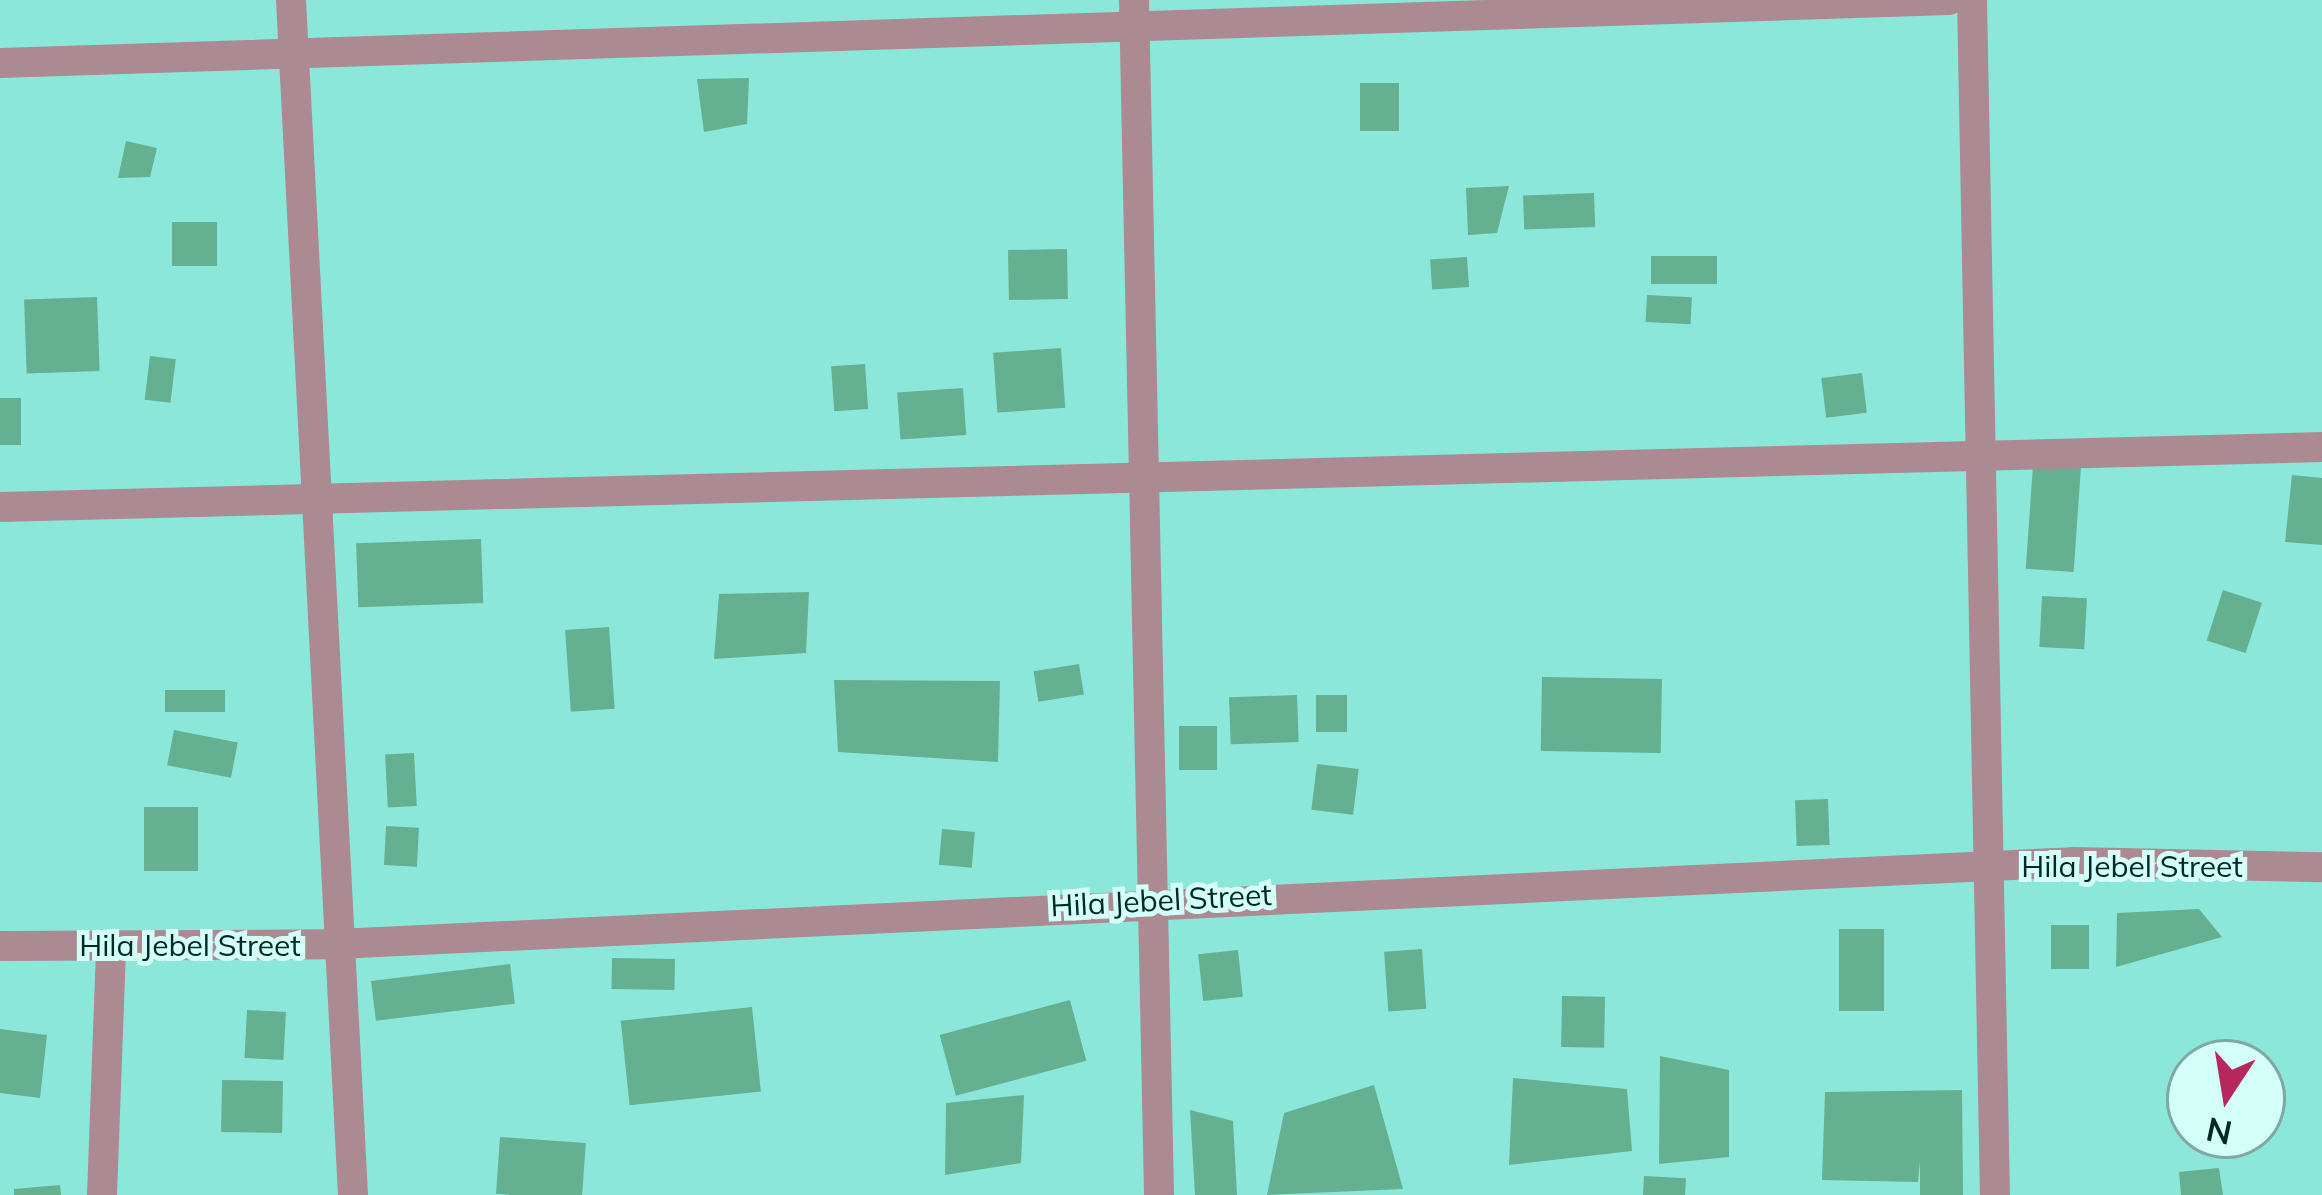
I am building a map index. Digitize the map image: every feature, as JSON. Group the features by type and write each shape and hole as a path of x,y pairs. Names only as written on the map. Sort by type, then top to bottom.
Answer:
{"street":[{"path":"291,0 352,1195"},
{"path":"0,63 1135,15 1949,0"},
{"path":"1972,0 1995,1195"},
{"path":"1135,15 1149,899 1159,1195"},
{"path":"0,507 2322,447"},
{"name":"Hila Jebel Street","path":"0,946 338,944 1149,899 1988,868 2322,867"},
{"path":"102,1195 111,945"}],"building":[{"path":"749,78 747,124 704,132 697,79"},
{"path":"1360,83 1399,83 1399,131 1360,131"},
{"path":"126,141 157,148 150,177 118,178"},
{"path":"1509,186 1497,233 1468,235 1466,188"},
{"path":"1594,193 1595,227 1524,229 1523,195"},
{"path":"172,222 217,222 217,266 172,266"},
{"path":"1067,249 1068,299 1009,300 1008,250"},
{"path":"1651,256 1717,256 1717,284 1651,284"},
{"path":"1467,257 1469,287 1432,290 1430,260"},
{"path":"1647,295 1692,297 1691,324 1646,322"},
{"path":"97,297 100,371 27,374 24,300"},
{"path":"1061,348 1065,408 997,413 993,353"},
{"path":"150,356 176,359 170,403 145,400"},
{"path":"865,364 868,409 834,411 831,366"},
{"path":"1862,373 1867,413 1826,418 1821,378"},
{"path":"963,388 966,435 900,439 897,393"},
{"path":"0,398 21,398 21,445 0,445"},
{"path":"2033,465 2081,468 2074,572 2026,569"},
{"path":"2292,475 2322,478 2322,545 2285,542"},
{"path":"481,539 483,603 358,607 356,543"},
{"path":"2223,590 2262,603 2246,653 2207,640"},
{"path":"809,592 806,653 714,659 719,594"},
{"path":"2042,596 2087,598 2084,649 2039,647"},
{"path":"609,627 615,709 571,712 565,630"},
{"path":"1079,664 1084,695 1038,702 1034,671"},
{"path":"1542,677 1662,679 1661,753 1541,751"},
{"path":"834,680 1000,681 998,762 838,752"},
{"path":"165,690 225,690 225,712 165,712"},
{"path":"1297,695 1299,742 1231,744 1229,697"},
{"path":"1316,695 1347,695 1347,732 1316,732"},
{"path":"1179,726 1217,726 1217,770 1179,770"},
{"path":"174,730 238,742 231,778 167,765"},
{"path":"414,753 417,806 388,807 385,755"},
{"path":"1317,764 1359,769 1353,815 1311,810"},
{"path":"1828,799 1830,845 1797,846 1795,800"},
{"path":"144,807 198,807 198,871 144,871"},
{"path":"386,826 419,828 417,867 384,865"},
{"path":"942,829 975,832 972,868 939,865"},
{"path":"2199,909 2222,937 2116,967 2117,913"},
{"path":"2051,925 2089,925 2089,969 2051,969"},
{"path":"1839,929 1884,929 1884,1011 1839,1011"},
{"path":"1422,949 1426,1009 1388,1012 1384,952"},
{"path":"1238,950 1243,997 1203,1001 1198,954"},
{"path":"612,958 675,959 674,990 611,989"},
{"path":"510,964 515,1004 376,1021 371,981"},
{"path":"1562,996 1605,997 1604,1048 1561,1047"},
{"path":"1070,1000 1086,1061 956,1096 940,1035"},
{"path":"752,1007 761,1092 630,1105 621,1021"},
{"path":"247,1010 286,1012 283,1060 244,1058"},
{"path":"0,1029 47,1035 40,1098 0,1093"},
{"path":"1660,1056 1729,1070 1729,1157 1659,1164"},
{"path":"1513,1078 1627,1089 1632,1151 1509,1165"},
{"path":"222,1080 283,1081 282,1133 221,1132"},
{"path":"1374,1085 1403,1189 1267,1195 1284,1113"},
{"path":"1962,1090 1963,1195 1920,1195 1920,1161 1918,1182 1822,1180 1825,1092"},
{"path":"1024,1095 1021,1163 945,1175 946,1103"},
{"path":"1190,1110 1233,1121 1237,1195 1195,1195"},
{"path":"500,1137 586,1143 582,1195 496,1194"},
{"path":"2219,1168 2223,1195 2181,1195 2179,1172"},
{"path":"1644,1176 1686,1178 1685,1195 1643,1195"},
{"path":"60,1185 61,1195 14,1195 14,1189"}]}
